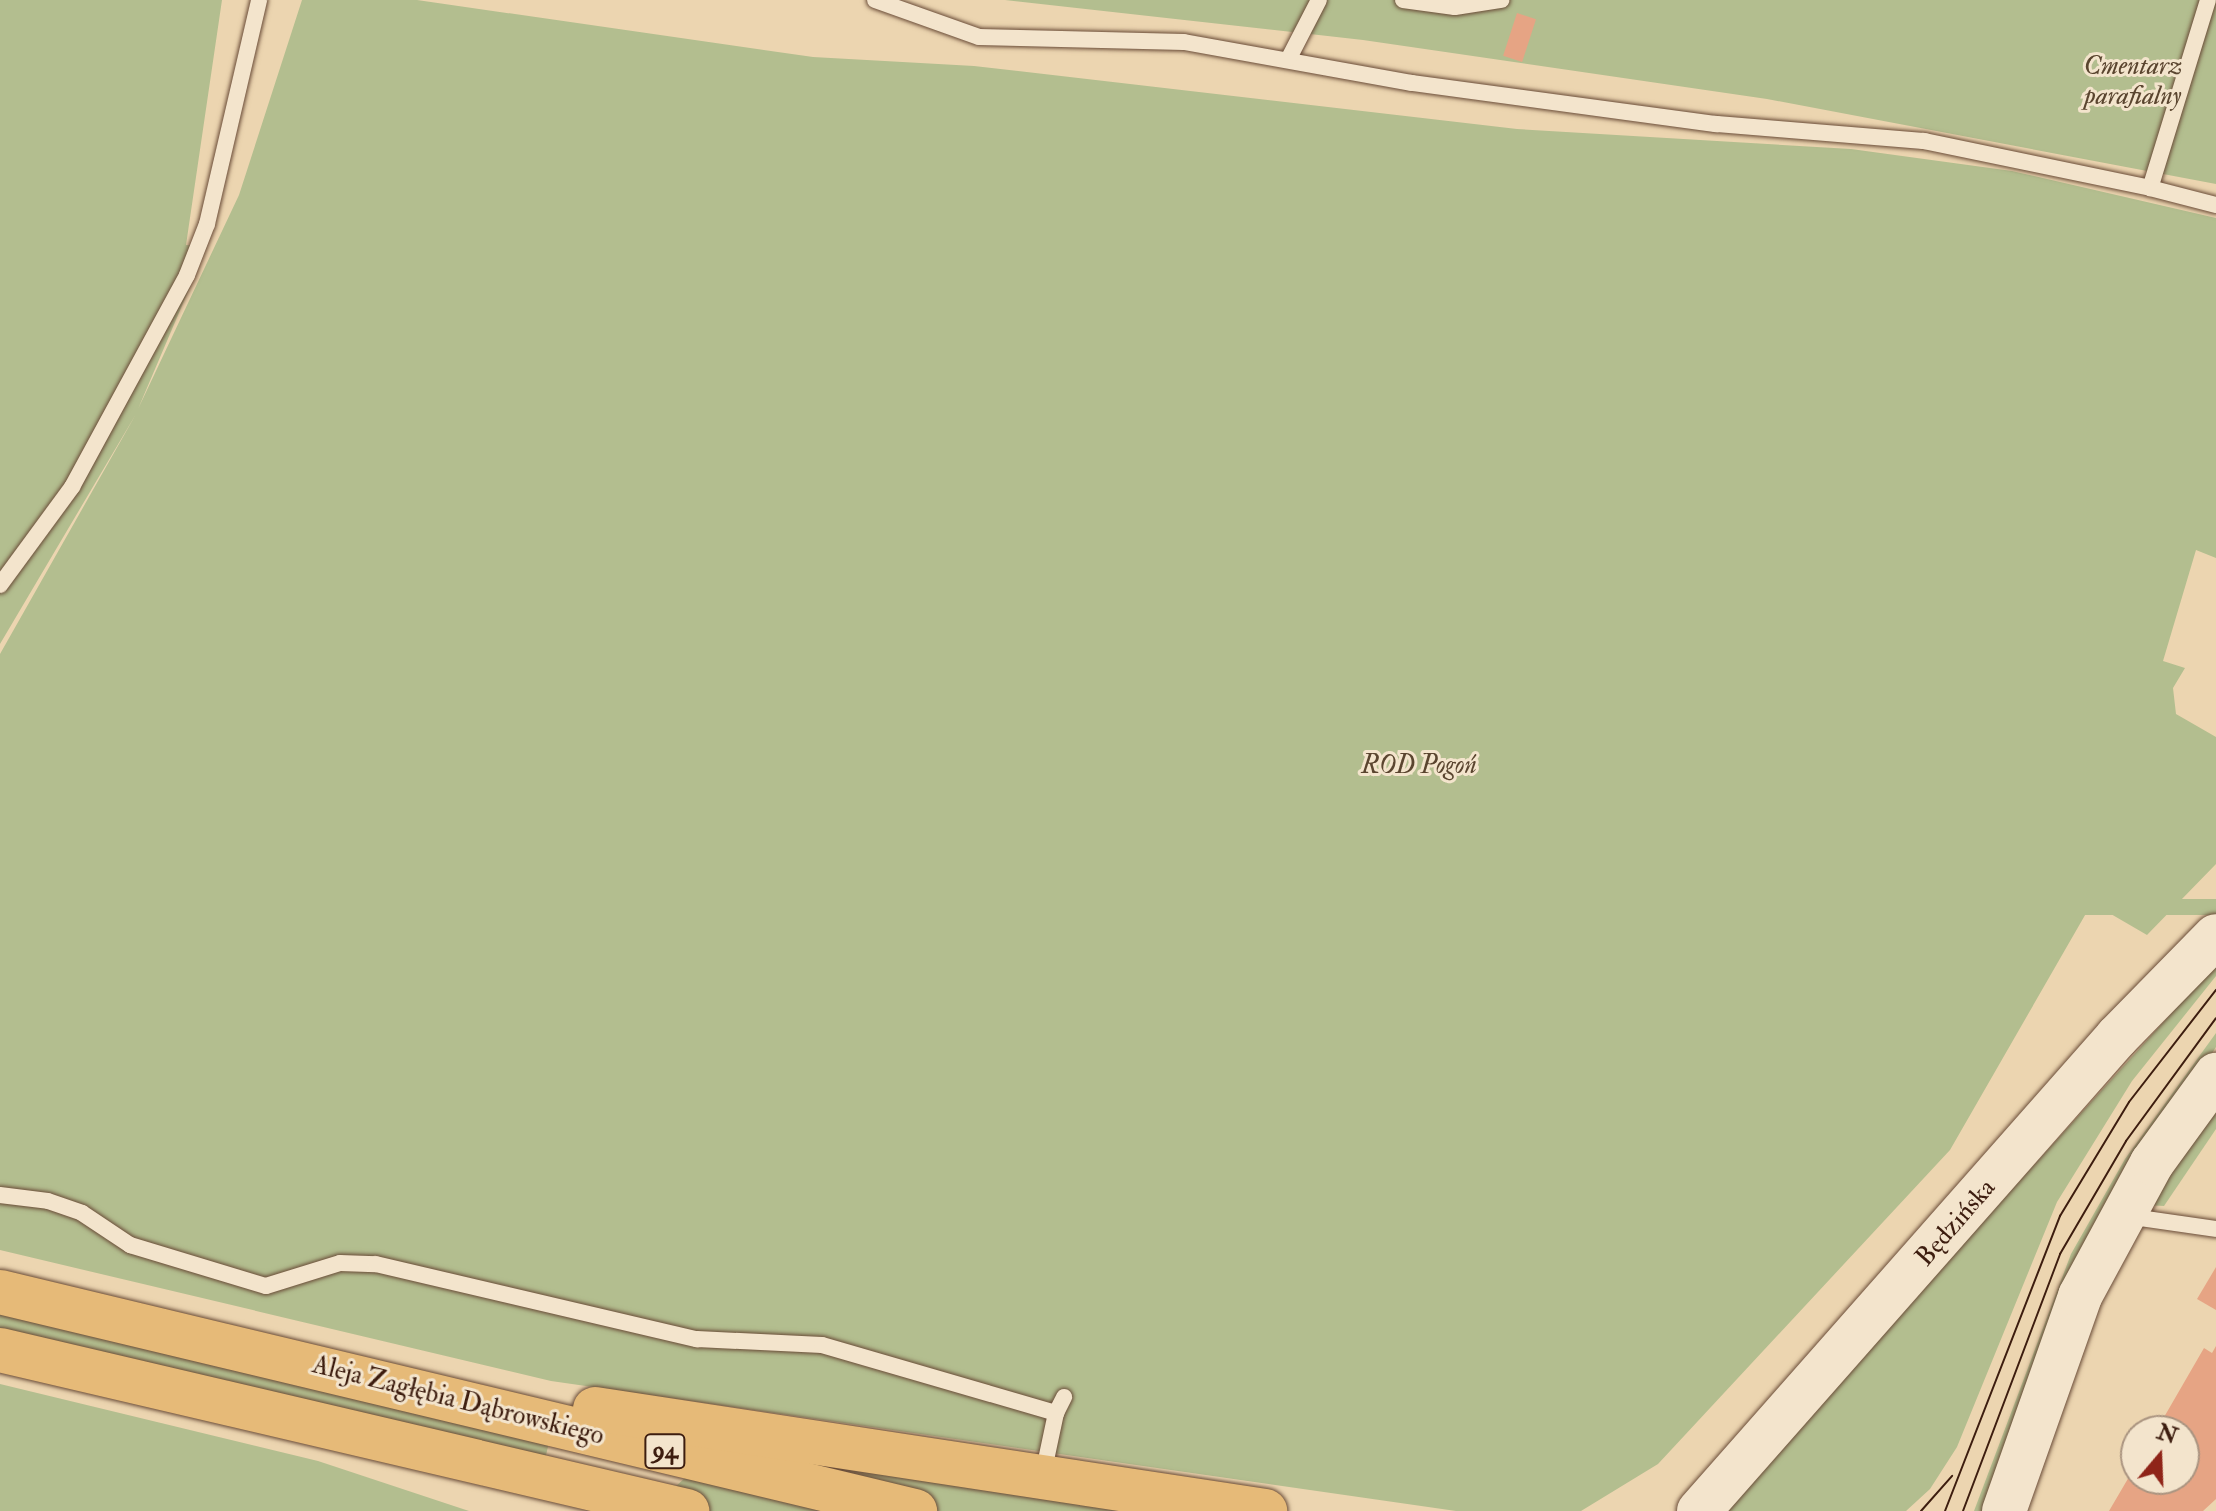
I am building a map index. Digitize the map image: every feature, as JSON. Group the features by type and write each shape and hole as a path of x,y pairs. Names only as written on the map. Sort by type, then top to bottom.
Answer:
{"main road":[{"name":"Aleja Zagłębia Dąbrowskiego","path":"0,1292 915,1511"},
{"name":"Aleja Zagłębia Dąbrowskiego","path":"0,1350 687,1511"},
{"path":"414,1390 766,1430 1042,1478 1265,1511"},
{"path":"394,1443 578,1511"}],"street":[{"name":"Będzińska","path":"1699,1511 2117,1037 2216,936"},
{"path":"2004,1511 2048,1369 2120,1216 2173,1133 2216,1075"}],"lane":[{"path":"0,585 72,487 187,275 207,224 259,0"},
{"path":"875,0 979,37 1184,42 1289,58 1412,83 1716,124 1924,141 2150,188 2216,205"},
{"path":"1289,58 1319,0"},
{"path":"1403,0 1455,7 1501,0"},
{"path":"2150,188 2208,0"},
{"path":"0,1195 48,1201 82,1213 130,1245 266,1286 340,1263 376,1264 697,1339 822,1345 1056,1413"},
{"path":"2120,1216 2216,1229"},
{"path":"1042,1478 1056,1413 1064,1397"}],"green space":[{"name":"ROD Pogoń","path":"0,0 222,0 186,245 207,247 138,409 239,195 302,0 417,0 813,57 974,66 1517,129 1851,149 2012,171 2216,218 2216,558 2196,550 2163,661 2185,668 2173,688 2176,714 2216,737 2216,864 2147,935 2092,903 1950,1150 1658,1464 1581,1511 1456,1511 551,1381 0,1250 0,654 136,414 0,644"},
{"name":"Cmentarz parafialny","path":"1005,0 2216,0 2216,184 1767,99 1363,40"},
{"path":"1920,899 2216,899 2216,915 1920,915"},
{"path":"2216,964 2216,976 2132,1081 2057,1202 1957,1447 1930,1489 1906,1511 1721,1511"},
{"path":"2216,1033 2216,1047 2068,1278 1984,1511 1974,1511 2071,1254 2125,1159"},
{"path":"2216,1105 2216,1129 2164,1206 2145,1205"},
{"path":"0,1313 550,1440 545,1458 0,1332"},
{"path":"0,1384 318,1461 469,1511 0,1511"},
{"path":"721,1444 1184,1511 677,1511 673,1489"}],"building":[{"path":"1517,13 1536,19 1522,62 1503,56"},
{"path":"2216,1267 2216,1310 2197,1299"},
{"path":"2216,1346 2216,1499 2203,1511 2109,1511 2120,1492 2120,1495 2200,1495 2200,1415 2165,1415 2204,1348 2212,1353"}],"tram line":[{"path":"1945,1511 2060,1216 2129,1102 2216,990"},
{"path":"1963,1511 2060,1254 2126,1141 2216,1018"},
{"path":"1921,1511 1952,1476"}]}
